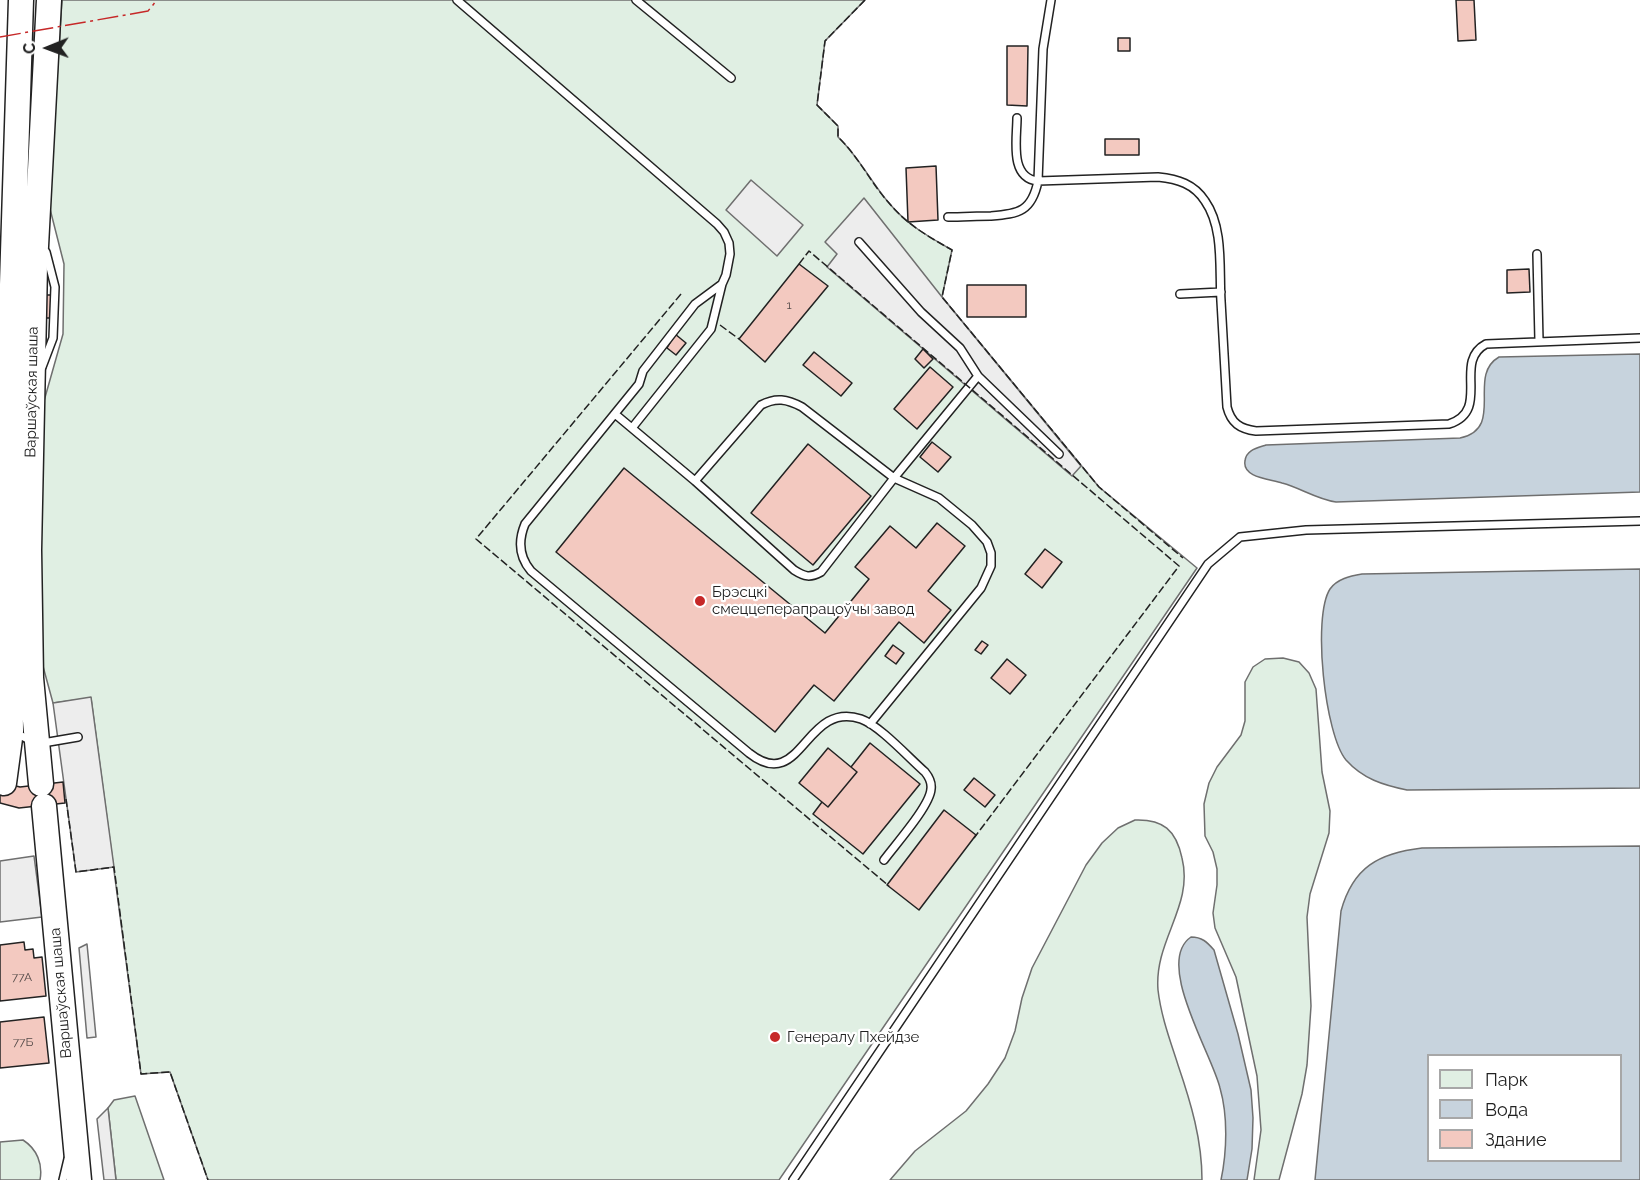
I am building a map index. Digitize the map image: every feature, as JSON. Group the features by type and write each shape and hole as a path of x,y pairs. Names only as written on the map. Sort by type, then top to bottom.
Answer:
{"highway":[{"name":"Варшаўская шаша","path":"4,783 11,731 4,568 21,0"},
{"name":"Варшаўская шаша","path":"49,0 37,218 32,391 29,550 31,678 79,1180"}],"lane":[{"path":"457,0 717,224 729,243 730,254 726,275 711,328 632,428"},
{"path":"636,0 731,78"},
{"path":"948,217 1010,215 1021,212 1035,195 1038,181 1043,49 1051,0"},
{"path":"1017,118 1019,168 1026,178 1038,181 1158,177 1185,182 1201,195 1212,213 1217,236 1227,407 1236,425 1245,429 1256,431 1449,424 1464,416 1469,407 1471,362 1478,348 1485,344 1640,338"},
{"path":"860,242 921,312 960,348 978,376 1059,454"},
{"path":"1537,254 1539,341"},
{"path":"722,284 695,304 643,371 639,384 525,524 520,550 526,565 764,764 782,764 789,760 816,731 824,724 834,720 854,718 870,724 925,772 930,780 931,790 924,808 884,860"},
{"path":"1180,294 1221,292"},
{"path":"615,414 794,570 804,576 812,577 821,572 978,376"},
{"path":"694,481 760,405 770,400 781,399 802,407 894,478 939,498 972,525 987,542 991,553 991,566 981,588 870,724"},
{"path":"793,1180 1208,564 1240,537 1306,530 1640,521"},
{"path":"11,731 37,744 78,737"},
{"path":"63,1180 74,1129"}],"green space":[{"path":"62,0 865,0 825,41 817,105 838,126 838,137 896,211 918,230 952,250 942,297 1099,487 1197,568 779,1180 208,1180 170,1072 141,1074 91,698 53,703 41,659 39,642 42,408 63,334 64,264 49,205"},
{"path":"1283,658 1299,662 1309,673 1316,689 1322,772 1330,811 1329,833 1310,894 1307,917 1311,1006 1307,1065 1302,1094 1279,1180 1254,1180 1261,1130 1257,1076 1236,977 1215,928 1213,913 1217,869 1213,852 1205,836 1204,804 1209,783 1217,767 1241,735 1245,721 1245,682 1253,667 1265,659"},
{"path":"1135,820 1161,824 1167,828 1176,840 1182,858 1183,892 1162,955 1158,972 1158,990 1166,1028 1195,1122 1202,1180 890,1180 915,1151 966,1111 988,1084 1005,1058 1015,1031 1022,998 1032,968 1086,865 1102,843 1118,828"},
{"path":"135,1096 164,1180 116,1180 108,1108 114,1100"},
{"path":"23,1140 38,1157 41,1168 40,1180 0,1180 0,1142"}],"shaded area":[{"path":"751,180 803,225 777,256 726,210"},
{"path":"864,198 1081,466 1072,476 827,267 837,254 825,242"},
{"path":"91,697 114,867 76,872 53,703"},
{"path":"34,856 42,917 0,922 0,861"},
{"path":"87,944 96,1037 87,1038 79,948"},
{"path":"108,1108 116,1180 104,1180 97,1119"}],"water":[{"path":"1640,354 1640,492 1336,502 1289,485 1258,477 1245,467 1246,457 1250,452 1266,445 1460,438 1474,432 1481,424 1484,413 1485,376 1490,366 1499,357"},
{"path":"1640,569 1640,788 1407,790 1374,780 1359,772 1346,760 1332,727 1323,676 1322,649 1325,603 1330,589 1340,580 1362,574"},
{"path":"1640,846 1640,1180 1315,1180 1341,911 1346,896 1361,873 1381,859 1407,850"},
{"path":"1191,937 1204,940 1214,950 1251,1090 1252,1149 1247,1180 1221,1180 1226,1134 1223,1099 1189,1009 1182,987 1179,966 1181,949"}],"building":[{"path":"1456,0 1474,0 1476,40 1458,41"},
{"path":"1118,38 1130,38 1130,51 1118,51"},
{"path":"1007,46 1028,46 1027,106 1007,105"},
{"path":"1105,139 1139,139 1139,155 1105,155"},
{"path":"936,166 938,220 908,222 906,168"},
{"path":"799,264 828,286 765,362 739,339"},
{"path":"1529,269 1530,292 1507,293 1507,270"},
{"path":"967,285 1026,285 1026,317 967,317"},
{"path":"32,295 57,295 57,318 31,318"},
{"path":"675,334 686,343 676,355 667,348"},
{"path":"923,349 933,359 924,368 915,359"},
{"path":"814,352 852,383 841,396 803,365"},
{"path":"930,367 953,387 917,429 894,409"},
{"path":"932,442 951,457 938,472 920,457"},
{"path":"808,444 871,496 813,565 751,513"},
{"name":"Брэсцкі смеццеперапрацоўчы завод","path":"624,468 825,633 869,579 855,567 890,526 916,548 937,523 965,546 928,591 951,610 924,643 899,622 834,701 814,685 775,732 556,552"},
{"path":"1045,549 1062,562 1042,588 1025,574"},
{"path":"982,641 988,645 981,654 975,650"},
{"path":"893,645 904,653 896,664 885,656"},
{"path":"1007,659 1026,675 1010,694 991,678"},
{"path":"870,743 920,784 863,854 813,814 822,802 828,807 857,772 851,767"},
{"path":"828,748 857,772 828,807 799,783"},
{"path":"974,778 995,795 985,807 964,790"},
{"path":"0,782 20,787 63,782 65,803 19,808 0,803"},
{"path":"944,810 976,835 919,910 887,885"},
{"path":"24,942 25,950 33,949 34,958 42,957 46,996 0,1001 0,945"},
{"path":"44,1017 49,1063 0,1068 0,1022"}],"fence":[{"path":"865,0 825,41 817,105 838,126 838,137 896,211 918,230 952,250 942,297 1099,487 1183,558"},
{"path":"799,264 809,251 1179,566 974,838"},
{"path":"681,294 476,539 889,886"},
{"path":"720,325 739,339"},
{"path":"66,799 76,872 114,867 141,1074 170,1072 208,1180"}],"power":[{"path":"0,37 148,11 157,0"}],"place":[{"name":"Брэсцкі смеццеперапрацоўчы завод","path":"700,601"},
{"name":"Генералу Пхейдзе","path":"775,1037"}]}
